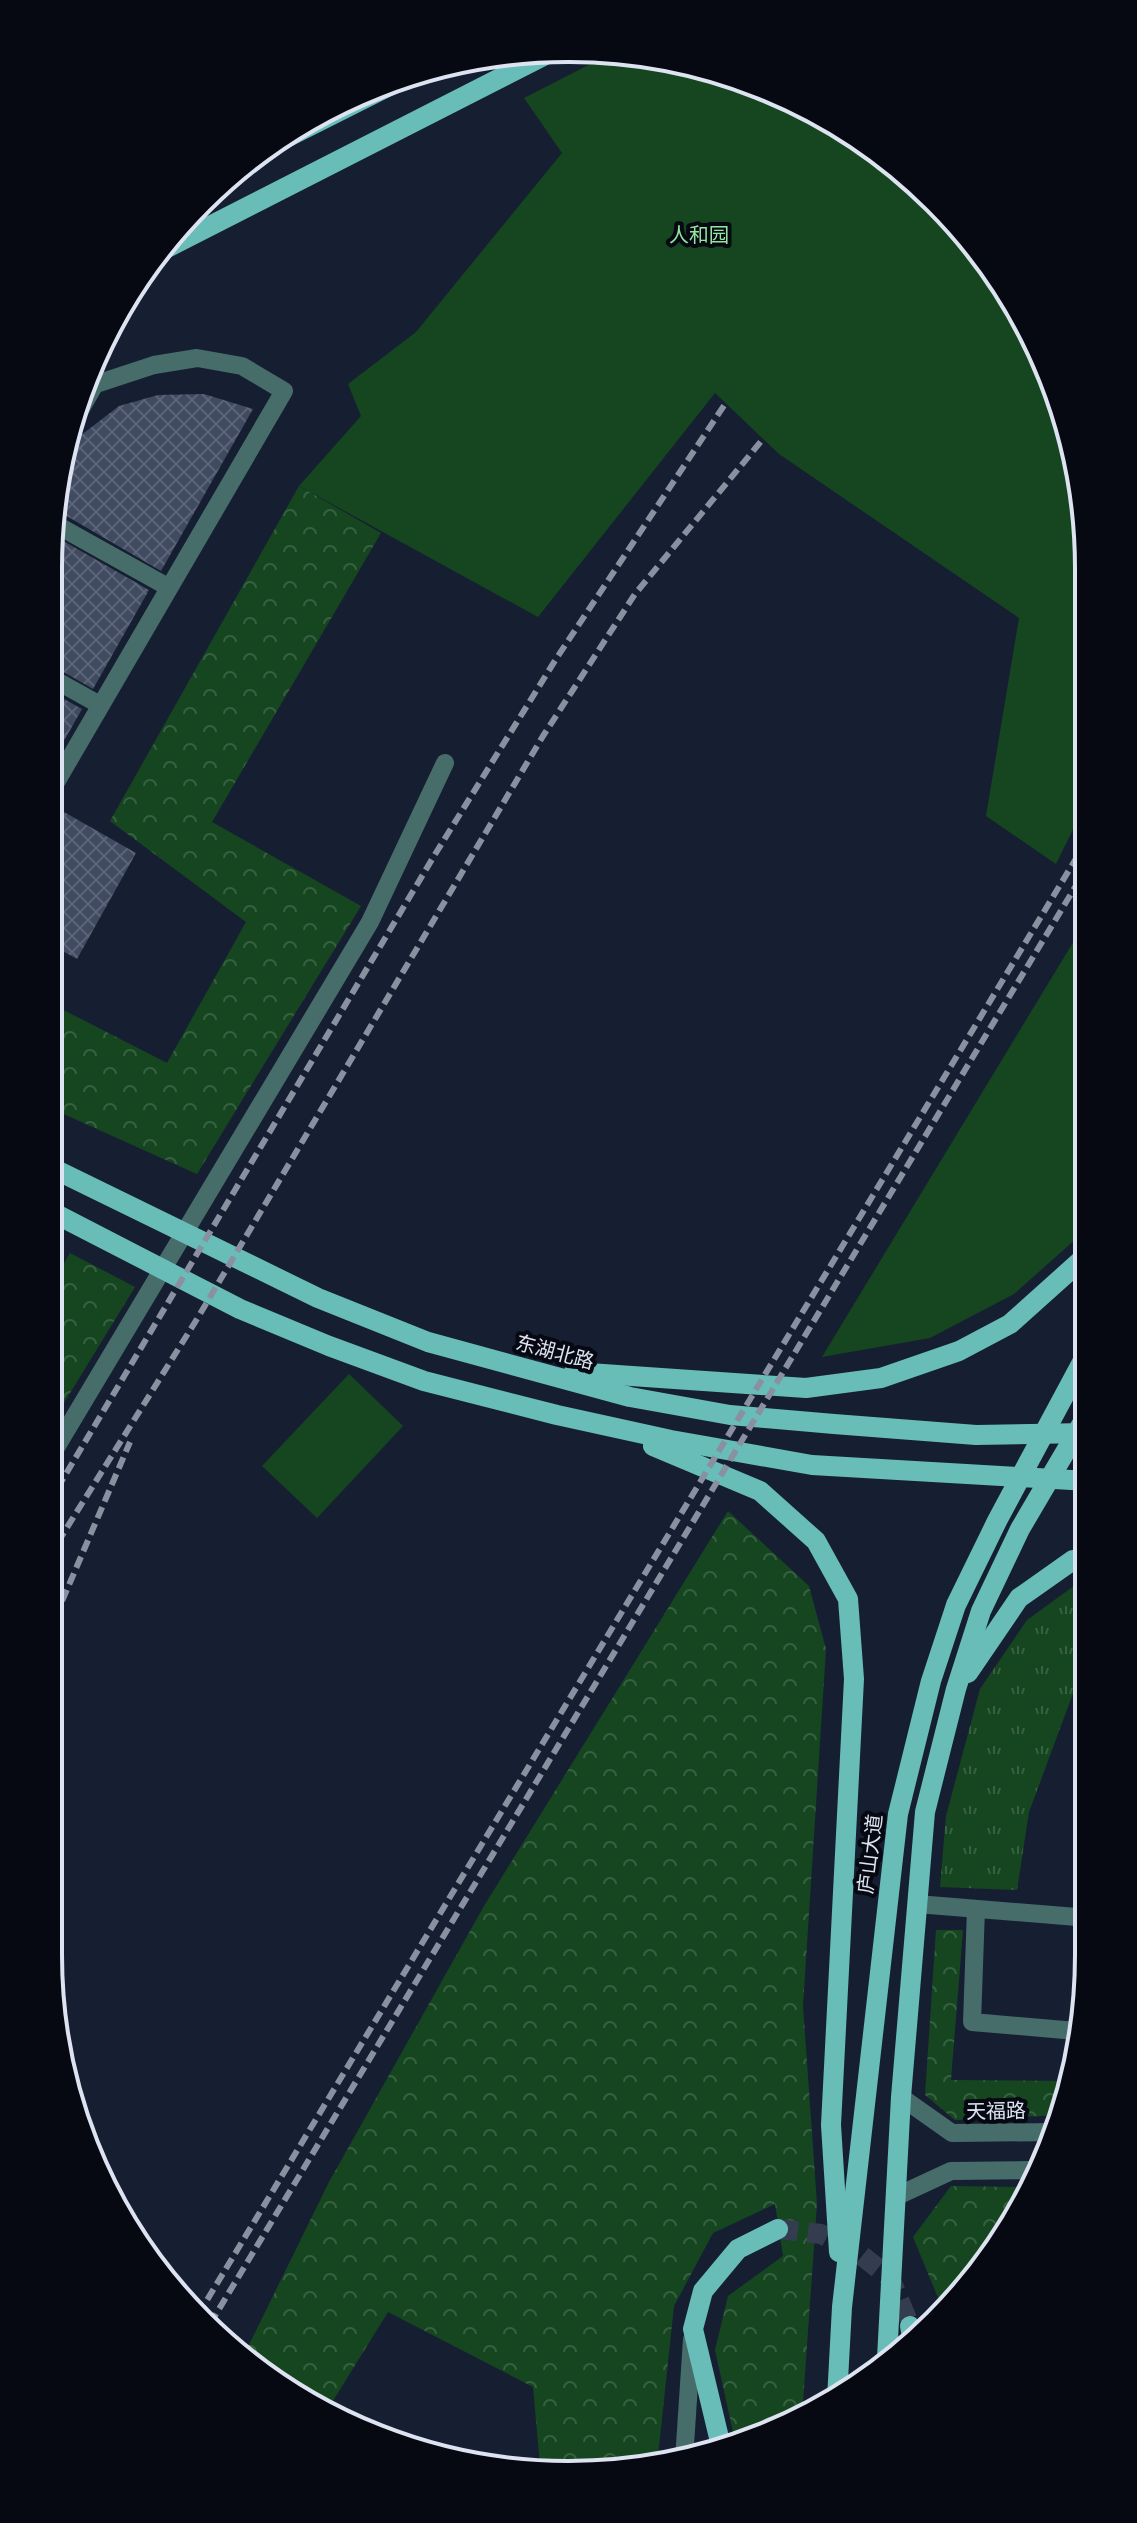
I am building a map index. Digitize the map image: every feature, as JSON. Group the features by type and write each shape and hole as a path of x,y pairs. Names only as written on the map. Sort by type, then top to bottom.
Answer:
{"main road":[{"path":"185,239 528,64"},
{"name":"东湖北路","path":"62,1173 318,1298 428,1342 630,1397 730,1415 976,1435 1075,1433"},
{"path":"62,1217 240,1309 424,1381 609,1427 812,1465 1075,1480"},
{"path":"526,1369 806,1388 881,1378 959,1351 1010,1324 1075,1267"},
{"name":"庐山大道","path":"838,2383 842,2307 898,1814 931,1681 956,1605 1075,1375"},
{"path":"609,1427 760,1491 816,1541 848,1599 854,1679 831,2125 842,2307"},
{"path":"888,2347 901,2097 925,1812 956,1689 981,1611 1020,1529 1075,1435"},
{"path":"956,1689 1019,1598 1075,1560"},
{"path":"719,2438 693,2329 703,2291 738,2249 778,2229"}],"street":[{"path":"62,772 284,391 242,366 197,358 154,365 98,383"},
{"path":"64,529 168,587"},
{"path":"62,684 100,705"},
{"path":"62,1438 370,922 445,763"},
{"path":"917,1904 1075,1917"},
{"path":"976,1909 972,2022 1069,2030"},
{"name":"天福路","path":"901,2097 952,2133 1042,2132"},
{"path":"895,2197 951,2171 1027,2170"},
{"path":"685,2447 693,2329"}],"green space":[{"name":"人和园","path":"593,63 635,66 700,79 762,101 822,130 877,167 927,210 990,287 1023,344 1048,406 1058,437 1071,502 1075,568 1075,825 1056,864 986,816 1019,618 779,454 715,393 538,617 299,486 361,416 348,384 416,332 562,153 524,98"},
{"path":"299,486 381,533 212,822 361,906 197,1174 62,1113 62,1009 167,1063 246,922 110,821"},
{"path":"1075,939 1075,1240 1014,1294 930,1338 822,1357"},
{"path":"70,1253 135,1287 62,1406 62,1267"},
{"path":"349,1374 403,1426 317,1518 262,1466"},
{"path":"728,1511 809,1586 826,1649 803,2006 817,2204 803,2404 733,2433 715,2350 728,2296 783,2256 775,2204 713,2233 674,2306 658,2453 602,2460 540,2460 533,2387 388,2312 332,2402 287,2376 248,2346 329,2182 484,1906"},
{"path":"1074,1586 1075,1688 1029,1812 1017,1890 940,1887 946,1816 980,1689 1027,1620"},
{"path":"936,1930 963,1930 951,2080 1059,2081 1058,2086 1048,2116 955,2120 925,2095"},
{"path":"951,2186 1019,2187 990,2236 939,2300 913,2237"}],"building":[{"path":"204,394 253,409 161,571 65,515 80,436 119,406 158,395"},
{"path":"63,541 149,590 93,689 62,671"},
{"path":"62,698 82,709 62,744"},
{"path":"64,812 136,853 77,959 62,951"}],"tunnel":[{"path":"778,2229 821,2234 861,2255 890,2278 910,2326"}],"railway":[{"path":"62,1480 434,856 556,659 727,401"},
{"path":"62,1536 197,1319 543,736 635,594 763,439"},
{"path":"204,2306 1075,860"},
{"path":"214,2317 1075,887"},
{"path":"62,1601 130,1442"}]}
